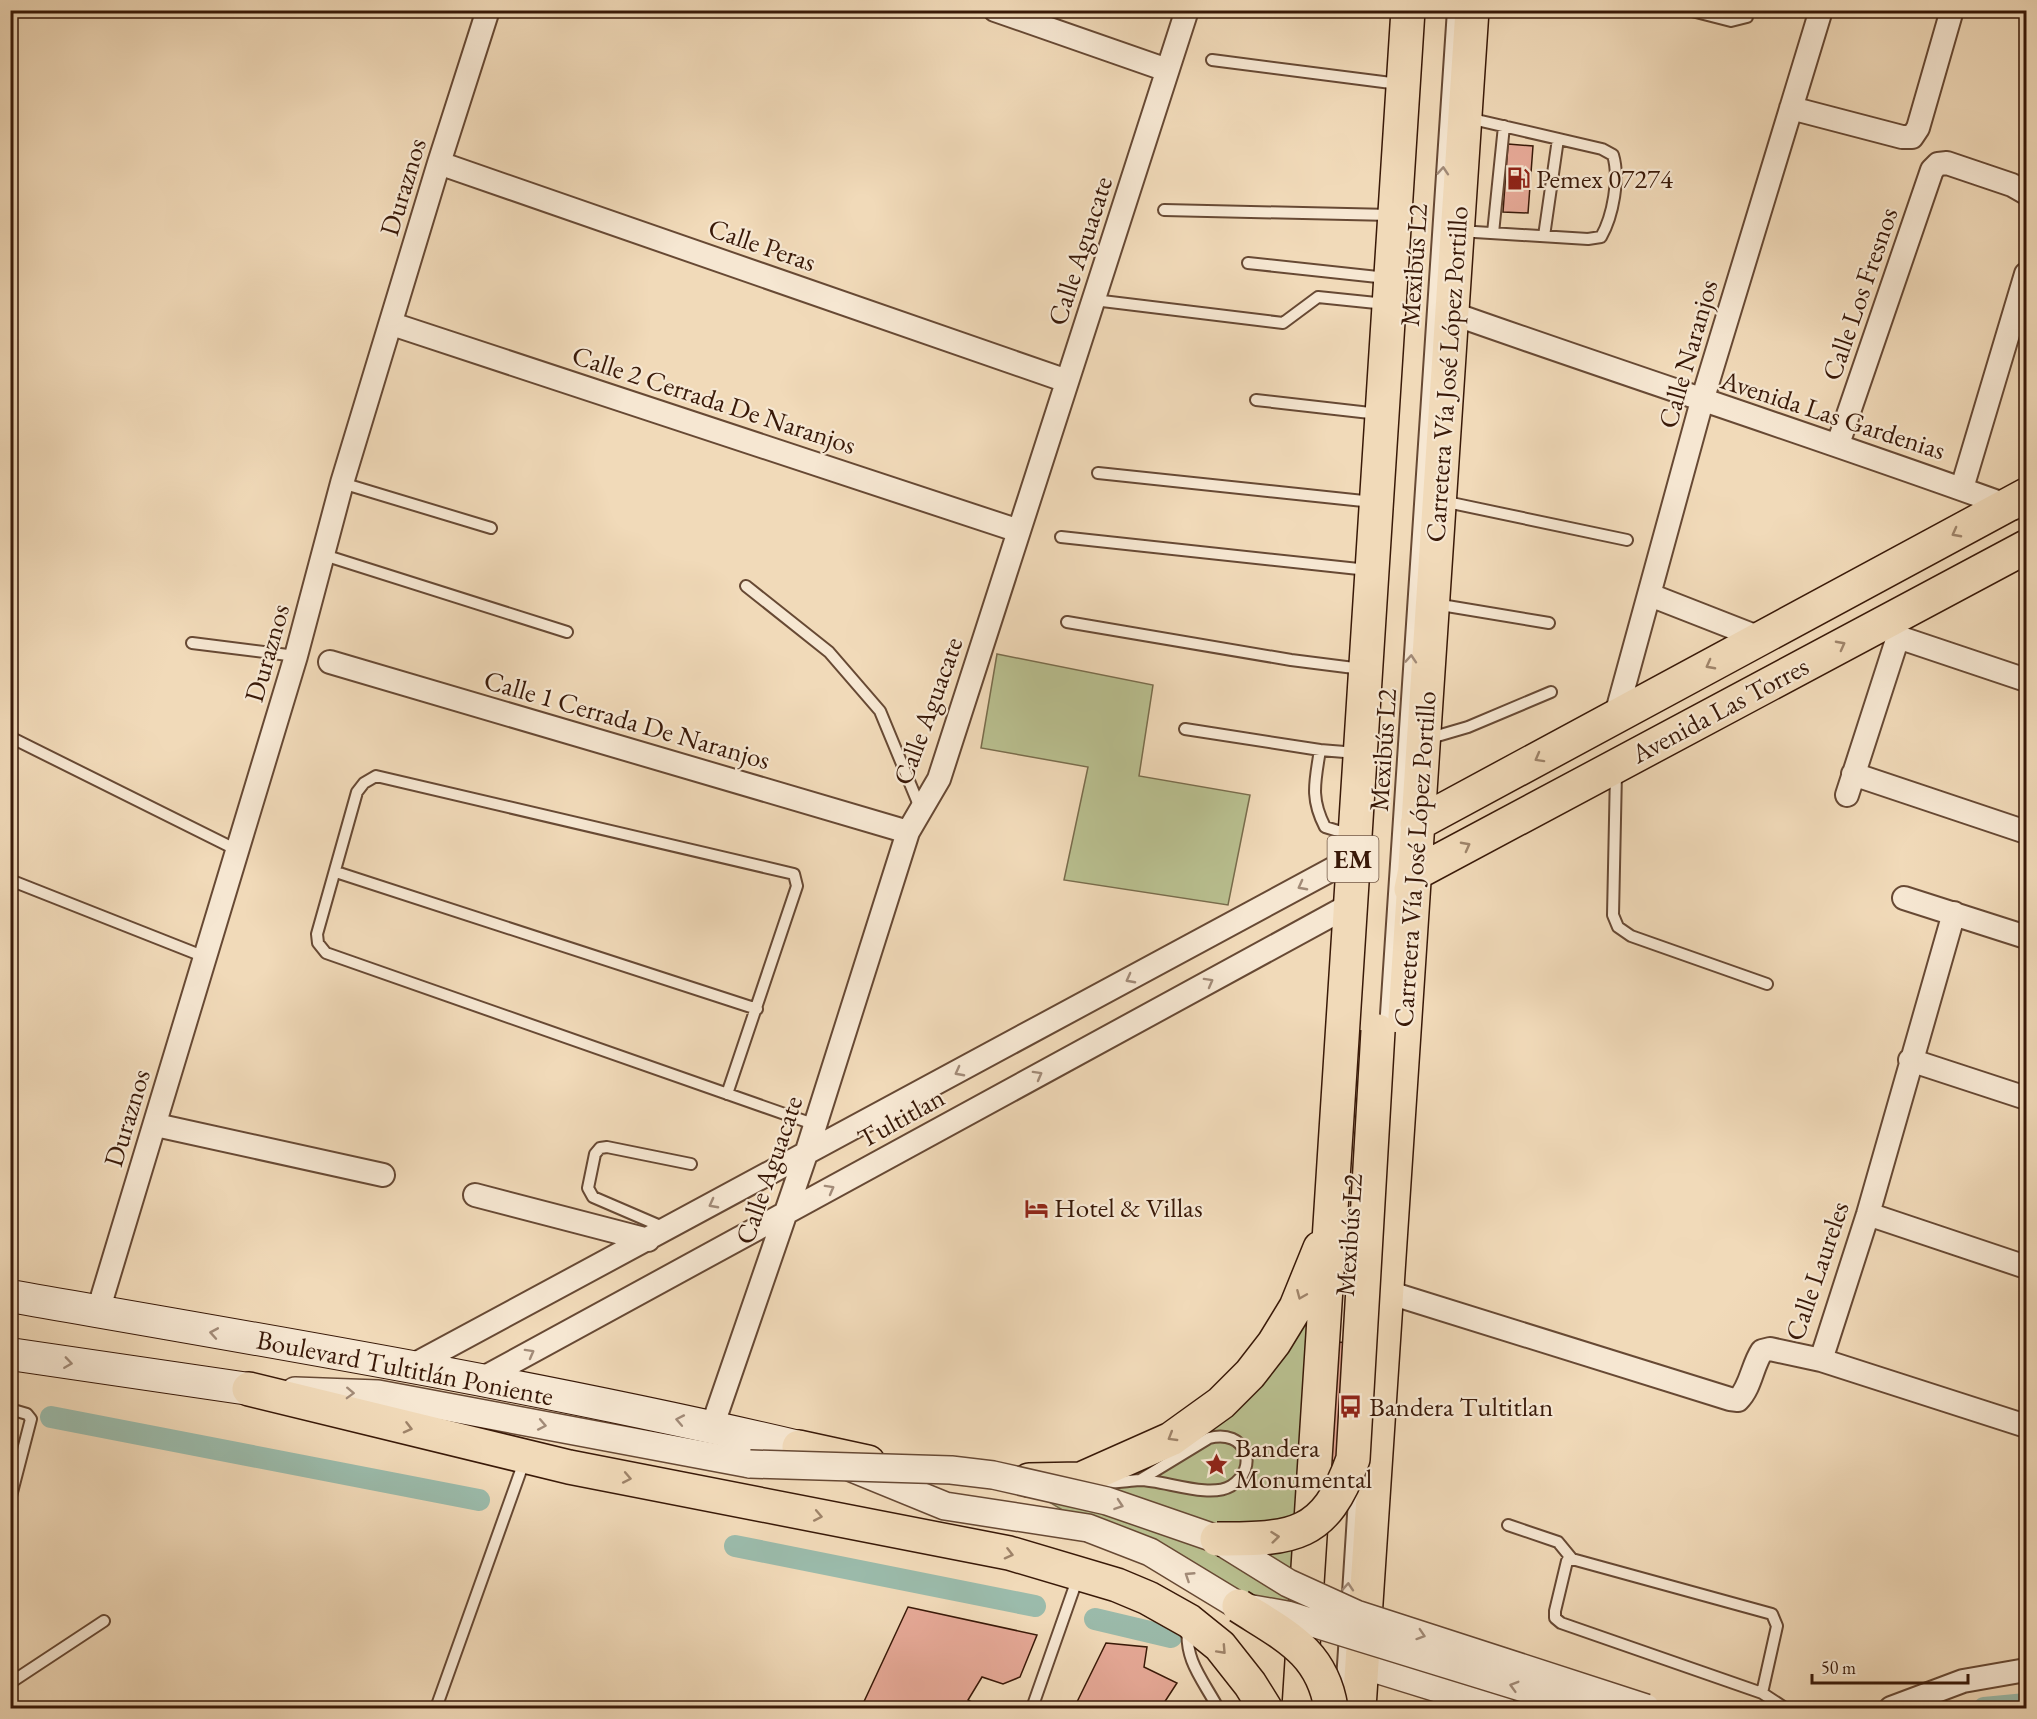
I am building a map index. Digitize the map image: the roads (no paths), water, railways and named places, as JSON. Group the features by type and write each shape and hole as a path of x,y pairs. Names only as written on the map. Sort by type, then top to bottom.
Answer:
{"main road":[{"name":"EM","path":"1299,1708 1407,10"},
{"name":"Carretera Vía José López Portillo","path":"1359,1708 1418,824 1414,742 1432,604 1472,10"},
{"name":"Avenida Las Torres","path":"1418,824 1760,638 2020,504"},
{"name":"Avenida Las Torres","path":"1414,874 1616,766 1894,628 2026,547"},
{"path":"1217,1539 1284,1537 1302,1530 1318,1520 1332,1503 1345,1482 1353,1459 1378,1031 1387,1000 1414,874"},
{"path":"799,1447 930,1476 957,1479 1081,1479 1171,1439 1221,1403 1250,1374 1274,1342 1296,1306 1330,1221"},
{"name":"Boulevard Tultitlán Poniente","path":"10,1296 478,1381 712,1427 799,1447"},
{"name":"Boulevard Tultitlán Poniente","path":"10,1354 249,1389"},
{"path":"249,1389 526,1456 1009,1553 1079,1574 1148,1598 1189,1621 1220,1646 1250,1684 1264,1708"},
{"path":"1239,1606 1287,1637 1312,1659 1322,1674 1330,1708"}],"street":[{"name":"Duraznos","path":"98,1311 296,656 342,483 488,10"},
{"path":"995,10 1167,70"},
{"name":"Calle Aguacate","path":"712,1427 816,1125 908,832 939,780 1187,10"},
{"name":"Calle Naranjos","path":"1616,716 1702,401 1821,10"},
{"path":"1912,137 1918,128 1952,10"},
{"path":"1791,108 1902,137 1912,137 1938,164 1947,163 2012,185 2026,193"},
{"name":"Calle Peras","path":"439,163 1067,381"},
{"name":"Calle Los Fresnos","path":"1838,444 1932,170 1938,164"},
{"path":"1962,488 2026,274"},
{"name":"Avenida Las Gardenias","path":"1451,313 1702,401 1838,444 1962,488 2020,504"},
{"name":"Calle 2 Cerrada De Naranjos","path":"392,324 1019,531"},
{"path":"1650,595 1760,638"},
{"path":"2026,680 1894,628 1850,784 2026,832"},
{"name":"Calle 1 Cerrada De Naranjos","path":"330,662 908,832"},
{"name":"Tultitlan","path":"408,1368 806,1154 1353,847"},
{"path":"1904,898 2026,937"},
{"name":"Tultitlan","path":"478,1381 1350,905"},
{"name":"Calle Laureles","path":"1387,1292 1730,1399 1738,1400 1744,1394 1762,1351 1770,1349 1821,1360 1868,1214 1910,1059 1954,913"},
{"path":"1910,1059 2026,1098"},
{"path":"156,1125 383,1175"},
{"path":"475,1195 648,1240"},
{"path":"1868,1214 2026,1267"},
{"path":"1821,1360 2026,1426"},
{"name":"Boulevard Tultitlán Poniente","path":"249,1389 378,1394 750,1464 951,1470 993,1475 1107,1501 1217,1539 1288,1582 1356,1614 1647,1708"},
{"path":"799,1447 945,1506 1088,1528 1150,1552 1239,1606 1287,1615 1591,1708"},
{"path":"1363,1665 1502,1708"},
{"path":"1891,1708 1962,1681 2026,1670"}],"lane":[{"name":"Mexibús L2","path":"1305,1708 1417,10"},
{"name":"Mexibús L2","path":"1341,1708 1387,1000 1414,742 1453,10"},
{"path":"1688,10 1731,21 1747,17 1748,10"},
{"path":"1212,60 1403,85"},
{"path":"1456,231 1588,239 1601,237 1608,224 1617,167 1613,155 1602,149 1464,117"},
{"path":"1493,233 1504,126"},
{"path":"1544,236 1558,139"},
{"path":"1164,210 1394,214"},
{"path":"1248,263 1357,277 1390,291"},
{"path":"1094,300 1283,323 1318,297 1390,291"},
{"path":"1256,400 1382,415"},
{"path":"1098,473 1329,500 1376,502"},
{"path":"342,483 491,528"},
{"path":"1439,500 1628,540"},
{"path":"1061,537 1372,570"},
{"path":"324,555 567,632"},
{"path":"746,586 829,652 880,711 921,811"},
{"path":"1432,604 1550,623"},
{"path":"1067,622 1291,660 1365,669"},
{"path":"192,643 296,656"},
{"path":"1414,742 1468,727 1551,692"},
{"path":"1185,729 1320,750 1360,753"},
{"path":"10,737 237,850"},
{"path":"1320,750 1313,791 1316,809 1325,827 1353,847"},
{"path":"1616,766 1613,915 1618,927 1631,936 1767,984"},
{"path":"727,1094 797,886 794,874 375,776 364,783 357,792 317,934 318,943 326,953 727,1094 816,1125"},
{"path":"336,872 757,1009"},
{"path":"10,879 205,957"},
{"path":"668,1229 593,1197 588,1188 595,1154 600,1148 607,1147 691,1164"},
{"path":"10,1409 27,1414 31,1419 10,1500"},
{"path":"1081,1479 1112,1484 1140,1480 1210,1490 1230,1486 1243,1473 1246,1458 1243,1445 1234,1437 1222,1435 1209,1438 1140,1480"},
{"path":"436,1708 526,1456"},
{"path":"1508,1525 1558,1542 1572,1559 1772,1614 1778,1626 1762,1693"},
{"path":"1572,1559 1567,1561 1563,1567 1555,1611 1555,1618 1561,1623 1762,1693 1785,1708"},
{"path":"1032,1708 1079,1574"},
{"path":"10,1683 104,1621"},
{"path":"1189,1621 1186,1645 1191,1660 1218,1708"}],"waterway":[{"path":"51,1417 479,1500"},
{"path":"735,1546 1035,1606"},
{"path":"1095,1619 1171,1637"},
{"path":"1984,1708 2026,1704"}],"place":[{"name":"Pemex 07274","path":"1518,179"},
{"name":"Hotel & Villas","path":"1036,1208"},
{"name":"Bandera Tultitlan","path":"1351,1407"},
{"name":"Bandera Monumental","path":"1217,1464"}]}
